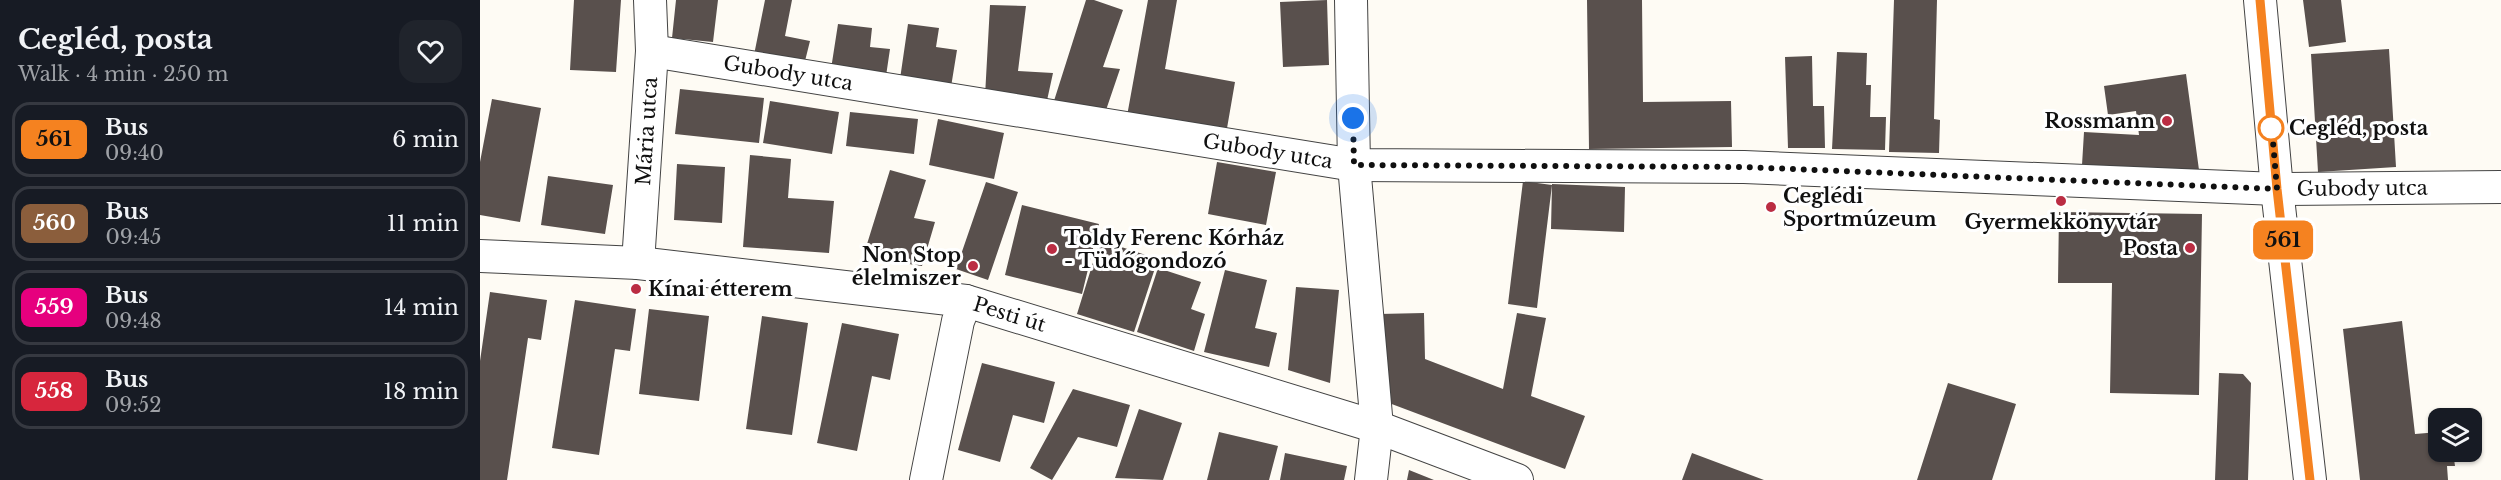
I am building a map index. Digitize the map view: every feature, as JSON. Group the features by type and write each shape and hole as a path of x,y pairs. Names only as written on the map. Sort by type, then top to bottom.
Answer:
{"street":[{"name":"Mária utca","path":"638,263 652,51 650,0"},
{"path":"1351,0 1354,165 1377,427 1371,480"},
{"path":"2260,0 2277,189 2310,480"},
{"name":"Gubody utca","path":"652,51 1354,165 1744,167 2277,189 2501,187"},
{"name":"Pesti út","path":"480,256 638,263 966,301 1377,427 1517,480"},
{"path":"926,480 958,321 966,301"}],"building":[{"path":"574,0 621,0 616,72 570,70"},
{"path":"676,0 718,0 713,42 672,38"},
{"path":"765,0 792,0 785,36 810,41 804,65 754,55"},
{"path":"1086,0 1094,0 1123,10 1103,67 1120,69 1105,113 1053,104"},
{"path":"1148,0 1177,0 1165,69 1235,82 1226,134 1127,116"},
{"path":"1327,0 1329,65 1283,67 1280,2"},
{"path":"1587,0 1642,0 1643,102 1731,101 1732,147 1589,149"},
{"path":"1894,0 1937,0 1934,119 1940,120 1939,153 1889,152"},
{"path":"2303,0 2341,0 2346,42 2309,47"},
{"path":"990,5 1026,6 1018,71 1053,73 1046,105 985,96"},
{"path":"838,24 872,28 870,47 890,49 886,76 831,69"},
{"path":"908,24 939,28 936,47 957,50 951,87 900,79"},
{"path":"2389,49 2396,167 2318,172 2311,54"},
{"path":"1837,52 1867,53 1866,85 1871,85 1870,117 1886,117 1885,150 1832,149"},
{"path":"1812,56 1813,106 1824,106 1825,148 1788,148 1785,57"},
{"path":"2186,74 2199,170 2082,165 2084,132 2139,135 2136,111 2108,115 2104,86"},
{"path":"680,89 764,98 759,143 675,134"},
{"path":"492,99 541,108 520,222 480,215 480,162"},
{"path":"770,101 839,112 832,154 763,143"},
{"path":"850,112 918,119 914,154 846,146"},
{"path":"938,119 1004,133 994,179 929,165"},
{"path":"750,155 791,159 788,198 834,201 829,253 743,247"},
{"path":"1217,162 1276,172 1266,225 1208,214"},
{"path":"677,164 725,167 722,223 674,220"},
{"path":"890,170 926,180 914,218 935,222 922,266 863,257"},
{"path":"548,176 613,185 605,234 541,225"},
{"path":"1523,181 1552,185 1537,308 1508,304"},
{"path":"986,182 1018,192 988,280 956,269"},
{"path":"1552,184 1625,187 1624,232 1551,229"},
{"name":"Toldy Ferenc Kórház - Tüdőgondozó","path":"1022,205 1099,224 1082,294 1005,275"},
{"path":"2059,212 2202,214 2199,395 2110,393 2112,283 2058,283"},
{"path":"1100,240 1158,259 1134,332 1077,314"},
{"path":"1158,268 1201,282 1191,309 1205,314 1194,351 1137,332"},
{"path":"1225,270 1267,280 1255,328 1277,333 1269,367 1204,352"},
{"path":"1296,287 1339,290 1330,383 1288,370"},
{"path":"490,292 547,300 541,340 528,338 507,480 480,480 480,361"},
{"path":"575,300 636,309 630,351 615,349 599,455 552,448"},
{"path":"649,309 709,316 699,401 639,394"},
{"path":"1424,313 1425,359 1503,389 1517,313 1546,318 1531,396 1585,416 1565,469 1381,400 1379,314"},
{"path":"762,316 808,323 792,435 746,429"},
{"path":"2402,321 2415,434 2428,433 2428,462 2454,462 2455,466 2447,466 2448,480 2360,480 2343,329"},
{"path":"842,323 899,334 890,380 872,376 857,451 817,443"},
{"path":"982,363 1055,382 1044,423 1013,415 1000,462 958,450"},
{"path":"2219,373 2243,374 2251,383 2248,480 2215,480"},
{"path":"1948,383 2016,404 1992,480 1917,480"},
{"path":"1073,389 1130,405 1117,447 1078,437 1052,480 1030,468"},
{"path":"1139,409 1182,423 1163,480 1115,478"},
{"path":"1219,432 1278,446 1269,480 1207,480"},
{"path":"1285,453 1347,466 1344,480 1280,480"},
{"path":"1692,453 1764,480 1682,480"},
{"path":"1409,470 1434,480 1407,480"}],"bus line":[{"name":"561","path":"2260,0 2277,189 2310,480"}],"place":[{"name":"Rossmann","path":"2167,121"},
{"name":"Cegléd, posta","path":"2271,128"},
{"name":"Gyermekkönyvtár","path":"2061,201"},
{"name":"Ceglédi Sportmúzeum","path":"1771,207"},
{"name":"Posta","path":"2190,248"},
{"name":"Toldy Ferenc Kórház - Tüdőgondozó","path":"1052,249"},
{"name":"Non Stop élelmiszer","path":"973,266"},
{"name":"Kínai étterem","path":"636,289"}],"route":[{"path":"1353,118 1354,165 1744,167 2277,189 2271,118 2271,128"}]}
